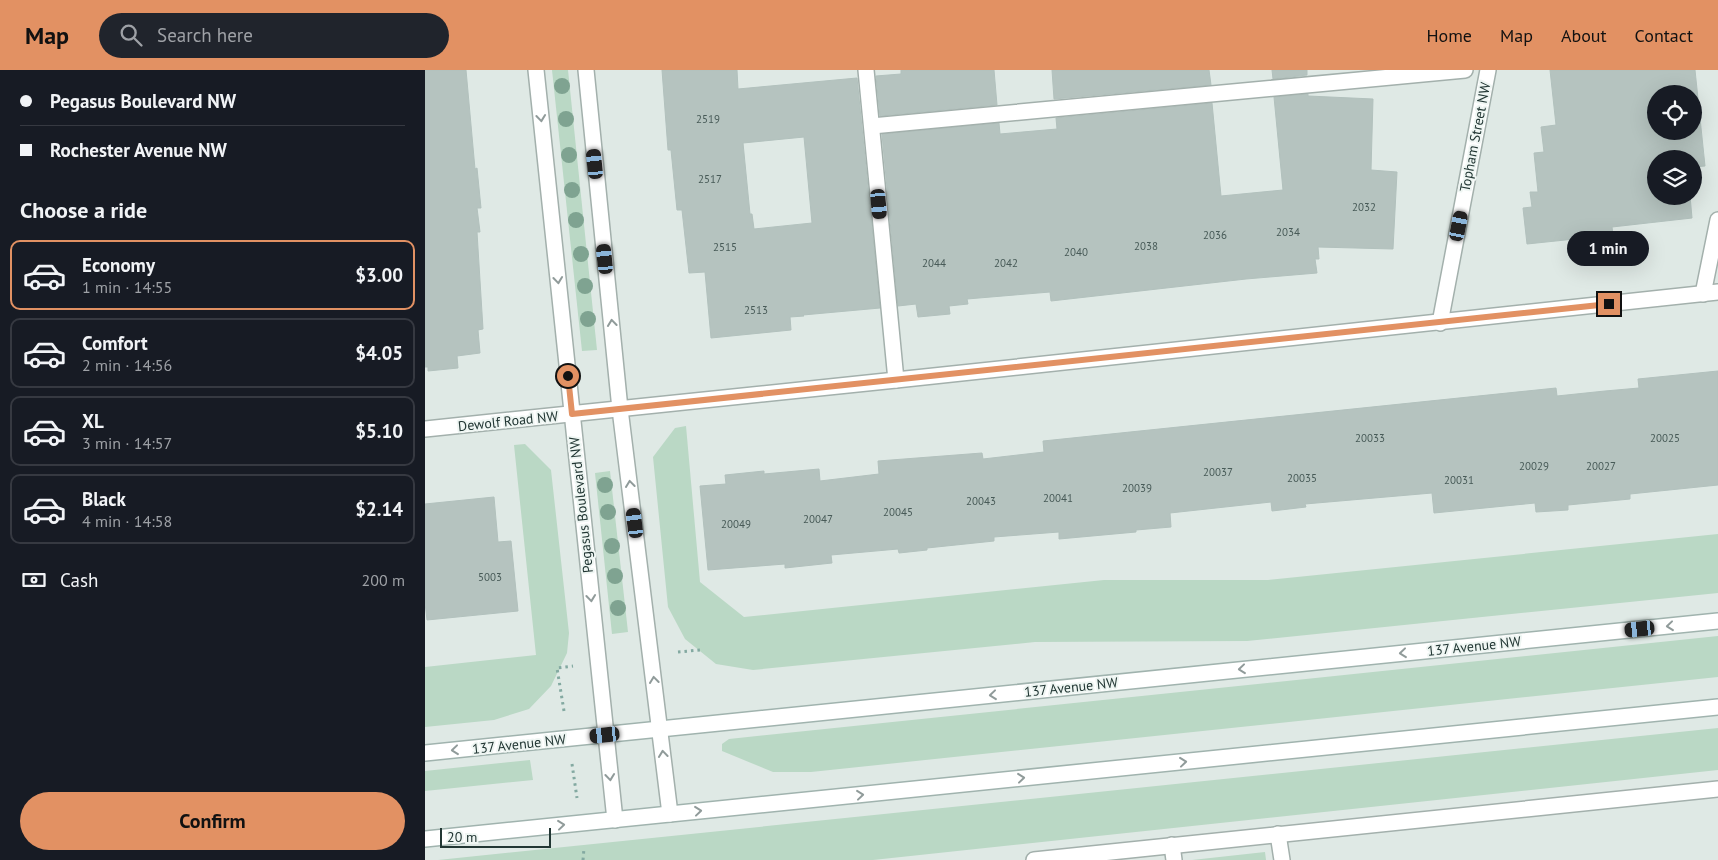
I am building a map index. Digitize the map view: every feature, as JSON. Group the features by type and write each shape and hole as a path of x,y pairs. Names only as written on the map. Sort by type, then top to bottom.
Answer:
{"street":[{"name":"Pegasus Boulevard NW","path":"536,70 615,820"},
{"path":"586,70 620,409 669,814"},
{"path":"866,70 896,380"},
{"path":"872,126 1465,70"},
{"name":"Topham Street NW","path":"1440,323 1488,70"},
{"path":"1711,293 1718,220"},
{"name":"Dewolf Road NW","path":"425,429 1711,293"},
{"name":"137 Avenue NW","path":"425,753 1718,621"},
{"path":"425,839 1718,708"},
{"path":"1035,860 1718,789"},
{"path":"1279,834 1282,860"},
{"path":"1172,845 1175,860"}],"green space":[{"path":"552,70 568,70 597,350 582,351"},
{"path":"686,426 700,582 744,617 1104,580 1268,580 1718,534 1718,593 1247,641 1035,642 753,670 716,664 685,639 668,607 653,457 675,428"},
{"path":"525,444 551,470 569,633 567,653 551,686 529,709 494,720 425,727 425,667 536,655 514,445"},
{"path":"610,471 628,632 612,634 595,473"},
{"path":"1718,636 1718,677 811,772 773,772 722,751 722,744 729,739"},
{"path":"1718,728 1718,770 873,860 438,860"},
{"path":"530,760 533,780 425,791 425,771"},
{"path":"1265,852 1266,860 1192,860"}],"building":[{"path":"425,70 466,70 475,169 477,168 481,208 477,208 480,232 477,232 483,329 478,330 480,353 457,356 458,368 428,371 428,367 425,367"},
{"path":"662,70 737,70 738,89 857,78 880,308 790,317 791,330 711,338 705,272 689,273 682,210 677,210 671,150 668,150","holes":["804,137 812,223 754,229 752,214 750,214 743,143"]},
{"path":"901,70 994,70 997,105 880,116 876,76 901,74"},
{"path":"1052,70 1209,70 1211,85 1054,99"},
{"path":"1272,70 1307,70 1307,75 1273,79"},
{"path":"1550,70 1695,70 1697,85 1647,85 1647,140 1702,140 1702,137 1705,166 1702,166 1702,150 1647,150 1647,205 1691,205 1692,218 1612,227 1613,235 1527,244 1523,208 1532,207 1530,192 1538,192 1534,153 1544,152 1541,127 1556,125"},
{"path":"1308,94 1308,96 1373,99 1371,170 1397,172 1393,249 1318,247 1319,259 1315,259 1317,273 1051,301 1050,292 967,299 968,304 949,306 950,314 918,317 916,304 898,306 882,134 999,123 1000,134 1057,129 1056,118 1212,103 1221,196 1283,190 1274,97"},
{"path":"1718,371 1718,485 1630,494 1630,499 1568,505 1568,510 1536,512 1535,503 1434,513 1432,493 1305,504 1306,507 1272,511 1271,502 1170,513 1171,527 1136,530 1136,532 1059,539 1059,532 994,537 994,541 927,548 927,550 899,553 898,549 831,555 832,563 785,568 785,564 708,570 700,486 726,484 725,475 764,471 764,474 819,469 820,481 879,474 878,461 982,453 983,459 1044,452 1043,441 1556,388 1557,396 1639,388 1638,379"},
{"path":"494,497 498,542 511,541 518,611 427,620 425,603 425,504"}],"route":[{"path":"568,376 572,414 1609,304"}]}
